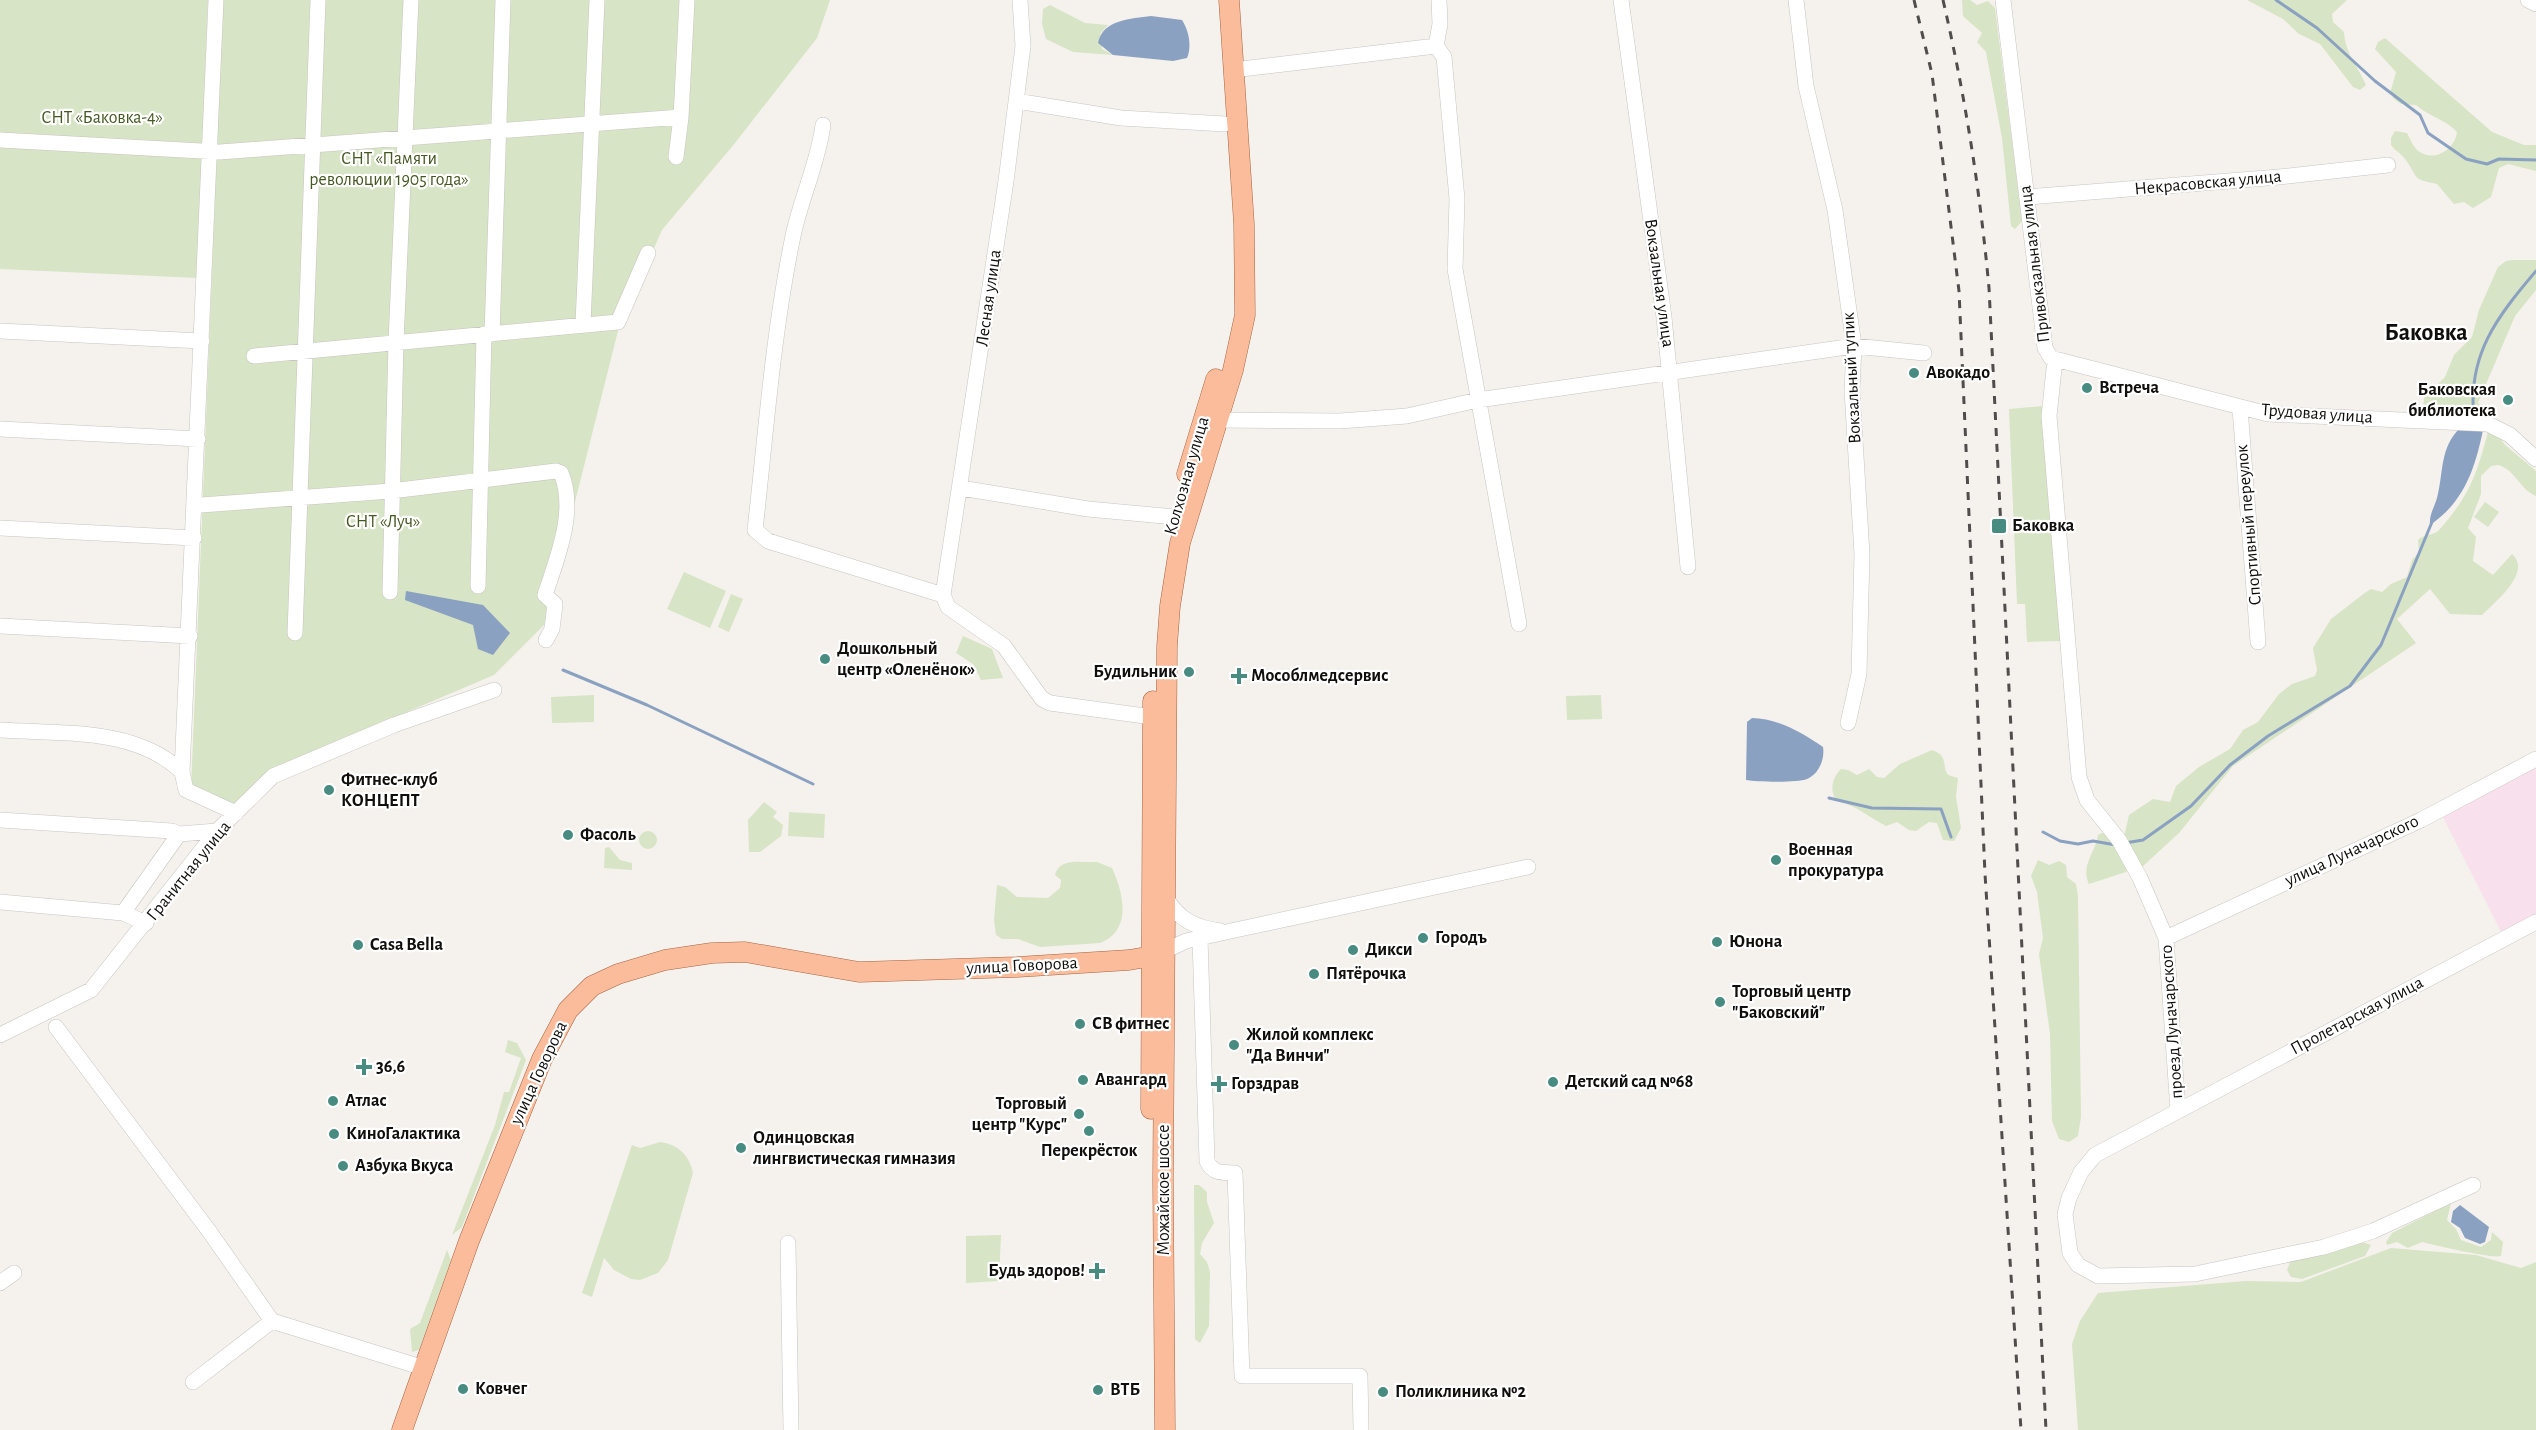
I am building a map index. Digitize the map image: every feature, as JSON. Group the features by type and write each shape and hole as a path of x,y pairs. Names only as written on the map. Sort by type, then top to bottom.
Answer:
{"main road":[{"name":"Колхозная улица","path":"1159,953 1152,717 1158,605 1163,562 1223,357 1231,320 1233,277 1218,0"},
{"name":"Колхозная улица","path":"1159,953 1166,898 1166,699 1170,606 1180,543 1237,356 1245,315 1244,224 1229,0"},
{"name":"улица Говорова","path":"402,1430 475,1224 548,1044 568,1010 592,986 618,974 665,960 712,953 745,952 859,972 1017,967 1129,960 1159,953"},
{"name":"Можайское шоссе","path":"1153,1430 1150,1180 1159,953"},
{"name":"Можайское шоссе","path":"1159,953 1165,1430"}],"street":[{"path":"216,0 190,636 182,772 186,790 236,813"},
{"path":"295,633 298,499 306,350 318,0"},
{"path":"390,592 396,342 407,136 411,0"},
{"path":"478,586 480,479 503,0"},
{"path":"584,324 597,0"},
{"path":"676,157 681,117 687,0"},
{"name":"Лесная улица","path":"943,595 961,488 1016,101 1023,46 1020,0"},
{"path":"1439,0 1440,24 1436,46 1444,57 1458,199 1455,269 1519,624"},
{"name":"Вокзальная улица","path":"1621,0 1671,371 1688,567"},
{"name":"Вокзальный тупик","path":"1796,0 1806,86 1835,210 1854,346 1852,391 1862,565 1859,674 1848,723"},
{"name":"Привокзальная улица","path":"2003,0 2045,348 2055,360 2049,416 2076,756 2082,788 2093,809"},
{"path":"2528,0 2536,4"},
{"path":"1233,70 1436,46"},
{"path":"1016,101 1121,118 1225,124"},
{"path":"0,140 210,151 407,136 497,133 681,117"},
{"path":"823,125 821,142 794,234 779,314 755,530 768,540 943,595 948,607 1004,646 1042,699 1050,703 1152,717"},
{"name":"Некрасовская улица","path":"2027,197 2279,177 2388,165"},
{"path":"254,356 618,322 648,254"},
{"path":"0,331 202,341"},
{"path":"1218,420 1340,422 1407,416 1478,400 1854,346 1924,353"},
{"name":"Трудовая улица","path":"2055,360 2268,414 2488,424 2510,435 2536,459"},
{"name":"Спортивный переулок","path":"2240,408 2258,642"},
{"path":"0,429 198,439"},
{"path":"201,506 391,491 556,471 561,473 566,483 568,510 545,595 555,604 552,629 546,640"},
{"path":"961,488 1088,509 1175,517"},
{"path":"0,528 194,538"},
{"path":"0,626 190,636"},
{"name":"Гранитная улица","path":"0,1035 91,990 146,924 217,831 273,776 394,725 494,690"},
{"path":"0,730 116,737 171,761 182,772"},
{"name":"улица Луначарского","path":"2166,938 2421,820 2536,759"},
{"name":"проезд Луначарского","path":"2093,809 2119,840 2140,878 2166,938 2178,1111"},
{"path":"0,820 172,831 179,834 217,831"},
{"path":"123,913 179,834"},
{"path":"1159,953 1200,938 1528,867"},
{"path":"1166,898 1174,912 1187,922 1226,932"},
{"path":"0,902 123,913 146,924"},
{"name":"Пролетарская улица","path":"2473,1185 2373,1231 2324,1247 2195,1274 2098,1276 2078,1265 2070,1253 2066,1237 2065,1214 2069,1198 2081,1172 2096,1155 2110,1145 2536,922"},
{"path":"1200,938 1206,1161 1211,1169 1218,1172 1235,1173 1242,1376 1360,1376 1360,1430"},
{"path":"56,1028 209,1231 272,1321 424,1368"},
{"path":"788,1244 791,1430"},
{"path":"0,1283 14,1273"},
{"path":"193,1382 272,1321"}],"shaded area":[{"path":"2536,767 2536,916 2502,934 2443,817"}],"green space":[{"name":"СНТ «Баковка-4»","path":"0,0 208,0 197,278 0,269"},
{"path":"223,0 830,0 817,38 735,143 662,230 619,327 544,625 494,675 268,771 233,805 191,790"},
{"path":"1962,0 1970,0 1977,5 1988,1 1995,8 2022,221 2015,229 2011,226 2002,138 1986,52 1977,42 1982,33 1963,16"},
{"path":"2247,0 2347,0 2332,14 2333,22 2344,32 2349,53 2366,85 2360,90 2353,87 2320,44 2299,34 2283,19"},
{"path":"1050,5 1085,23 1108,25 1100,34 1102,49 1113,55 1073,52 1046,39 1042,24 1043,9"},
{"path":"2385,38 2492,132 2524,145 2536,145 2536,171 2508,164 2499,168 2491,197 2473,208 2464,202 2454,204 2437,184 2419,179 2391,145 2391,138 2395,131 2407,133 2417,150 2430,155 2443,153 2448,149 2457,132 2416,105 2401,104 2393,98 2391,90 2396,72 2375,49 2378,42"},
{"path":"2536,260 2536,290 2515,316 2478,403 2490,414 2484,417 2467,418 2423,412 2424,398 2445,377 2454,355 2472,337 2479,310 2498,267 2506,261"},
{"path":"2043,406 2061,641 2027,642 2025,604 2017,604 2009,409"},
{"path":"2488,432 2498,435 2505,445 2536,471 2536,496 2525,489 2504,467 2491,466 2481,476 2481,494 2468,528 2476,537 2473,561 2493,575 2512,554 2517,561 2518,569 2509,587 2482,615 2450,614 2430,589 2397,619 2416,643 2233,766 2179,833 2142,867 2124,837 2129,815 2153,799 2170,802 2176,786 2199,767 2230,749 2243,730 2258,722 2279,694 2292,684 2315,676 2317,670 2313,648 2331,619 2371,589 2382,592 2391,584 2407,577 2412,560 2419,552 2418,540 2439,530 2465,496 2480,462"},
{"path":"2485,502 2499,512 2488,527 2474,517"},
{"path":"684,572 726,591 710,628 667,609"},
{"path":"731,594 743,599 729,632 718,627"},
{"path":"963,636 992,649 1003,678 981,680 973,664 956,653"},
{"path":"594,695 594,722 552,723 551,697"},
{"path":"1601,695 1602,719 1567,720 1566,696"},
{"path":"1932,750 1943,758 1948,775 1958,778 1956,797 1961,828 1954,841 1943,840 1937,823 1929,822 1916,831 1909,830 1897,822 1886,826 1857,809 1837,801 1833,793 1835,776 1841,769 1857,775 1869,769 1877,777 1884,778 1900,764"},
{"path":"764,802 777,812 773,817 783,825 781,836 760,852 749,852 748,820"},
{"path":"789,812 825,814 824,838 788,836"},
{"path":"644,831 652,831 657,836 655,847 644,849 639,844 639,836"},
{"path":"2102,833 2109,835 2130,868 2126,872 2089,884 2087,865 2098,835"},
{"path":"609,847 620,860 632,863 632,870 604,868 605,848"},
{"path":"2038,860 2049,865 2059,861 2066,865 2067,877 2076,884 2078,896 2081,1117 2078,1136 2069,1142 2059,1139 2052,1121 2050,1034 2039,954 2043,938 2037,892 2031,876"},
{"path":"1072,862 1097,862 1112,868 1122,900 1121,921 1117,930 1110,937 1100,943 1040,947 1018,939 1002,939 996,935 994,920 997,885 1005,887 1017,897 1048,898 1060,888 1061,880 1055,875 1061,866"},
{"path":"508,1040 517,1043 526,1060 462,1227 452,1235 495,1125 504,1092 509,1092 521,1058 505,1052"},
{"path":"660,1142 678,1148 689,1161 693,1173 668,1260 658,1273 640,1280 631,1279 614,1270 604,1258 592,1297 582,1293 632,1145 640,1148"},
{"path":"1194,1185 1199,1185 1207,1192 1207,1202 1214,1223 1202,1243 1200,1254 1207,1262 1210,1272 1209,1326 1200,1343 1195,1339"},
{"path":"2451,1203 2447,1220 2456,1229 2461,1240 2481,1247 2491,1240 2492,1232 2503,1242 2501,1256 2476,1254 2422,1242 2408,1248 2397,1242 2387,1245 2386,1242 2392,1233"},
{"path":"1001,1235 999,1281 966,1283 966,1236"},
{"path":"2362,1242 2371,1245 2365,1256 2302,1279 2291,1277 2287,1270 2291,1260"},
{"path":"2391,1248 2476,1255 2521,1268 2536,1262 2536,1430 2078,1430 2072,1344 2080,1321 2098,1293 2246,1281 2301,1282"},
{"path":"447,1250 451,1260 419,1350 412,1352 410,1329 420,1323"}],"water":[{"path":"1151,16 1182,20 1189,39 1187,58 1173,61 1113,55 1098,43 1101,35 1112,25"},
{"path":"2461,427 2483,430 2472,471 2452,506 2430,525 2443,461 2449,443"},
{"path":"406,591 483,605 510,633 493,655 478,649 473,625 405,600"},
{"path":"1752,718 1780,723 1823,747 1822,761 1815,774 1807,779 1795,781 1746,780 1747,722"},
{"path":"2460,1205 2489,1227 2485,1242 2480,1244 2465,1238 2460,1228 2451,1222 2453,1211"}],"waterway":[{"path":"2276,0 2317,28 2375,81 2420,115 2428,133 2466,159 2487,164 2499,159 2536,160"},
{"path":"2474,418 2473,395 2480,356 2497,321 2536,271"},
{"path":"2125,843 2143,840 2191,806 2230,765 2268,736 2350,686 2381,645 2432,522"},
{"path":"563,670 647,705 813,784"},
{"path":"1829,798 1872,808 1941,809 1951,837"},
{"path":"2043,832 2060,841 2078,844 2093,841 2116,845"}],"railway":[{"path":"1914,0 1932,74 1959,291 1985,874 2021,1430"},
{"path":"1943,0 1971,143 1989,288 2046,1430"}],"place":[{"name":"Авокадо","path":"1914,373"},
{"name":"Встреча","path":"2087,388"},
{"name":"Баковская библиотека","path":"2508,400"},
{"name":"Баковка","path":"1999,526"},
{"name":"Дошкольный центр «Оленёнок»","path":"825,659"},
{"name":"Будильник","path":"1189,672"},
{"name":"Мособлмедсервис","path":"1239,676"},
{"name":"Фитнес-клуб КОНЦЕПТ","path":"329,790"},
{"name":"Фасоль","path":"568,835"},
{"name":"Военная прокуратура","path":"1776,860"},
{"name":"Городъ","path":"1423,938"},
{"name":"Юнона","path":"1717,942"},
{"name":"Casa Bella","path":"358,945"},
{"name":"Дикси","path":"1353,950"},
{"name":"Пятёрочка","path":"1314,974"},
{"name":"Торговый центр \"Баковский\"","path":"1720,1002"},
{"name":"СВ фитнес","path":"1080,1024"},
{"name":"Жилой комплекс \"Да Винчи\"","path":"1234,1045"},
{"name":"36,6","path":"364,1067"},
{"name":"Авангард","path":"1083,1080"},
{"name":"Детский сад №68","path":"1553,1082"},
{"name":"Горздрав","path":"1219,1084"},
{"name":"Атлас","path":"333,1101"},
{"name":"Торговый центр \"Курс\"","path":"1079,1114"},
{"name":"Перекрёсток","path":"1089,1131"},
{"name":"КиноГалактика","path":"334,1134"},
{"name":"Одинцовская лингвистическая гимназия","path":"741,1148"},
{"name":"Азбука Вкуса","path":"343,1166"},
{"name":"Будь здоров!","path":"1097,1271"},
{"name":"Ковчег","path":"463,1389"},
{"name":"ВТБ","path":"1098,1390"},
{"name":"Поликлиника №2","path":"1383,1392"}],"district":[{"name":"Баковка","path":"2426,333"}],"park label":[{"name":"СНТ «Памяти революции 1905 года»","path":"389,169"},
{"name":"СНТ «Луч»","path":"383,522"}]}
